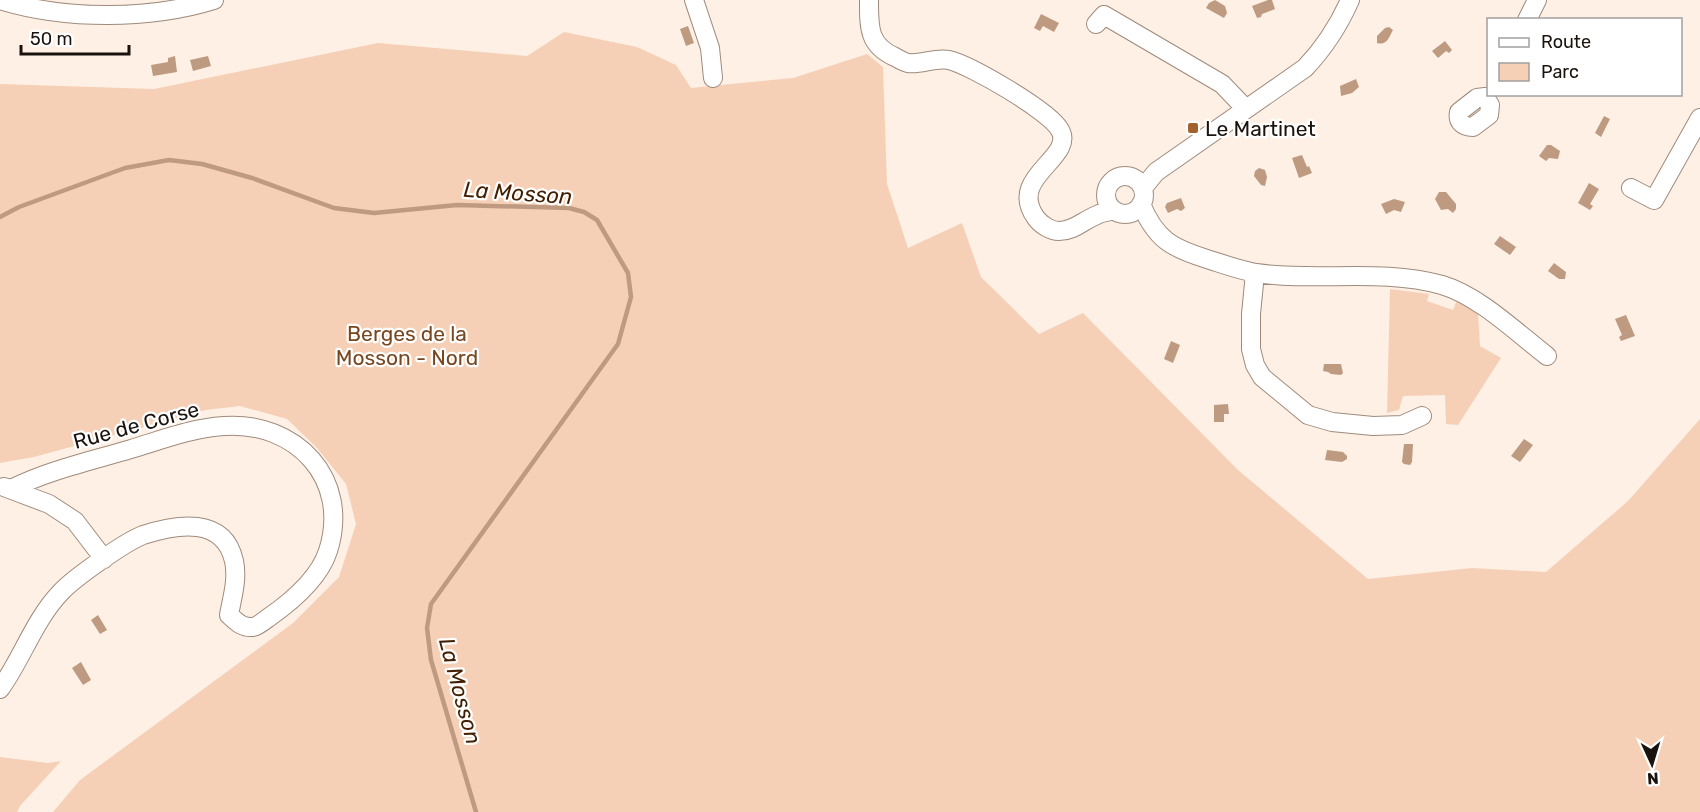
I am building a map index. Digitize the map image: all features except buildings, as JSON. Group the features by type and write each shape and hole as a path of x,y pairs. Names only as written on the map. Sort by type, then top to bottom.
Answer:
{"street":[{"path":"0,0 40,9 90,15 164,12 214,0"},
{"path":"694,0 710,48 713,78"},
{"path":"869,0 869,23 872,36 877,46 889,54 908,63 945,59 958,63 1052,120 1061,131 1063,140 1056,155 1036,175 1030,185 1029,196 1032,210 1042,224 1060,231 1127,204 1156,172 1305,68 1324,47 1339,24 1350,0"},
{"path":"1528,18 1537,0"},
{"path":"1096,24 1104,15 1222,84 1246,109"},
{"path":"1632,188 1654,200 1700,118"},
{"path":"1127,204 1172,246 1255,273 1388,277 1443,285 1495,315 1547,356"},
{"path":"1255,273 1251,314 1251,349 1255,365 1262,377 1308,415 1332,422 1373,426 1402,425 1422,416"},
{"name":"Rue de Corse","path":"5,488 41,475 193,430 224,426 252,426 273,431 291,440 307,454 323,476 332,502 332,533 327,553 317,572 287,605 255,627 241,626 229,615 235,580 234,560 224,539 208,528 178,527 141,536 104,559"},
{"path":"0,689 61,591 104,559 75,521 50,504 5,488"}],"green space":[{"name":"Berges de la Mosson - Nord","path":"564,32 637,47 676,65 691,88 793,78 867,54 883,67 887,184 908,248 962,223 981,277 1039,334 1083,313 1238,470 1368,579 1472,568 1546,572 1628,501 1700,419 1700,812 53,812 80,780 293,623 339,577 356,524 346,484 317,448 287,419 240,406 206,410 34,457 0,463 0,84 154,89 378,43 527,56"},
{"path":"1390,289 1429,294 1427,301 1453,310 1457,300 1478,313 1480,346 1501,358 1458,425 1446,424 1445,395 1403,396 1399,410 1387,413"},
{"path":"0,757 48,763 61,761 17,812 0,812"}],"shaded area":[{"path":"1215,0 1225,6 1227,13 1224,18 1206,8"},
{"path":"1272,0 1275,9 1257,18 1252,6"},
{"path":"1041,14 1059,23 1054,32 1043,26 1040,31 1034,28"},
{"path":"688,26 694,43 686,46 680,29"},
{"path":"1389,27 1393,30 1387,40 1380,44 1377,43 1377,36"},
{"path":"1445,41 1452,50 1449,53 1446,51 1438,58 1432,51"},
{"path":"175,56 177,72 153,76 151,65 168,62 168,58"},
{"path":"208,56 211,66 193,71 190,60"},
{"path":"1356,79 1359,87 1352,93 1341,96 1340,86"},
{"path":"1604,116 1610,119 1601,137 1595,133"},
{"path":"1547,145 1560,151 1558,159 1549,158 1546,161 1539,156"},
{"path":"1302,155 1312,173 1299,178 1292,158"},
{"path":"1259,168 1265,170 1267,177 1265,186 1261,185 1254,176 1255,171"},
{"path":"1589,183 1599,189 1590,204 1593,206 1590,210 1578,203"},
{"path":"1439,192 1446,192 1456,204 1453,213 1448,209 1441,210 1435,199"},
{"path":"1181,198 1185,208 1168,213 1165,207 1167,203"},
{"path":"1394,199 1405,202 1401,212 1394,210 1386,214 1381,204"},
{"path":"1500,236 1516,247 1510,255 1494,244"},
{"path":"1554,263 1566,272 1565,279 1559,279 1548,271"},
{"path":"1626,315 1635,336 1621,341 1619,337 1622,335 1615,319"},
{"path":"1171,341 1180,345 1173,363 1164,359"},
{"path":"1324,364 1341,364 1343,373 1341,375 1331,374 1323,371"},
{"path":"1228,404 1229,414 1224,414 1224,422 1214,422 1214,405"},
{"path":"1524,439 1533,445 1520,462 1511,456"},
{"path":"1404,444 1413,444 1410,465 1402,462"},
{"path":"1327,450 1343,452 1347,459 1342,462 1325,460"},
{"path":"98,615 107,630 100,634 91,620"},
{"path":"81,662 91,680 83,685 72,668"}],"waterway":[{"name":"La Mosson","path":"0,217 19,207 125,168 169,160 202,164 252,178 334,208 374,213 457,205 569,208 584,212 597,220 628,273 631,297 618,344 431,604 427,628 431,660 476,812"}],"place":[{"name":"Le Martinet","path":"1193,128"}]}
